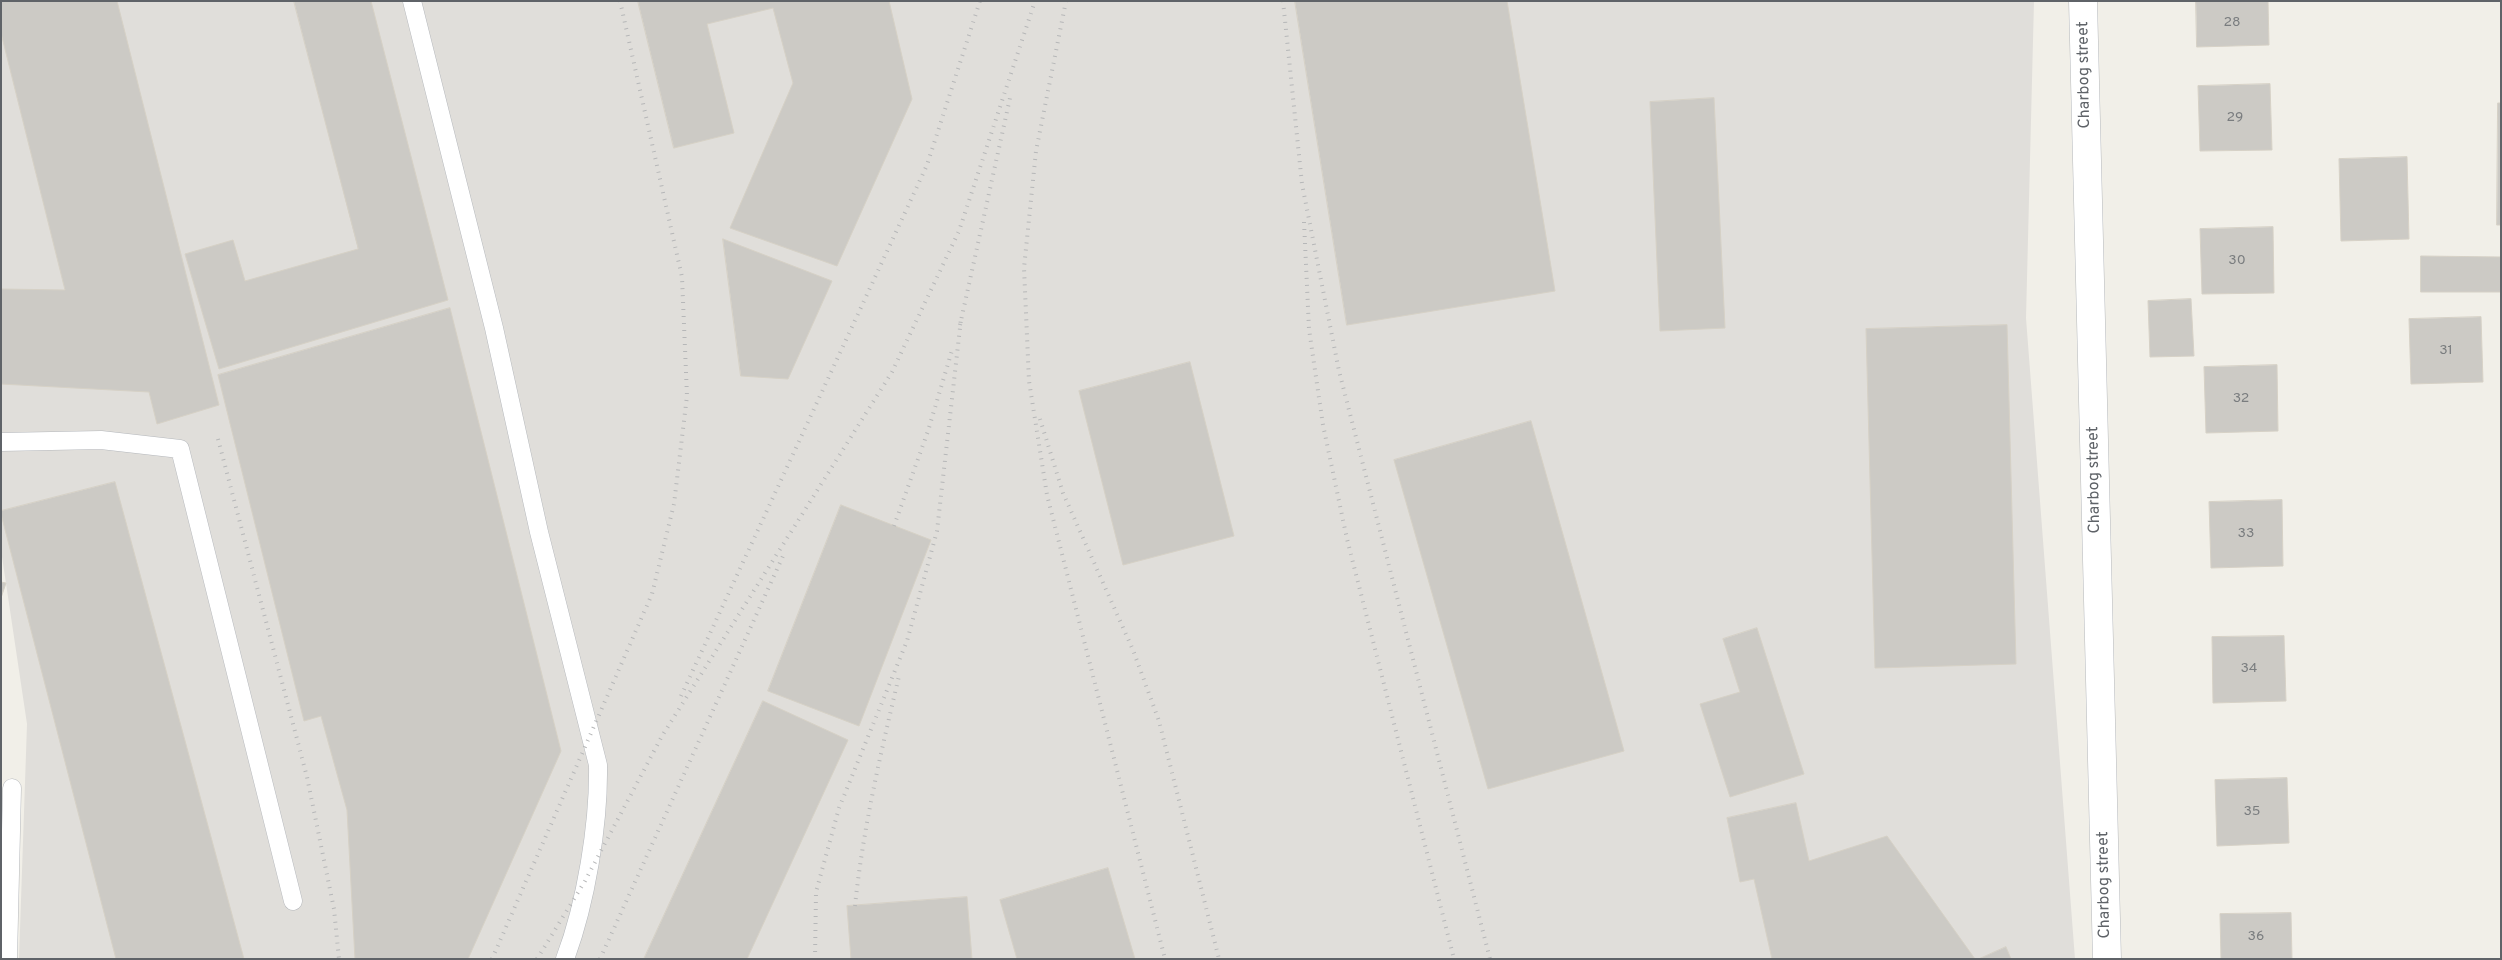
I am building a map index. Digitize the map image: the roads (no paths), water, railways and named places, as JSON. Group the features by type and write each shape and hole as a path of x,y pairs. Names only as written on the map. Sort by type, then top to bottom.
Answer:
{"street":[{"name":"Charbog street","path":"2083,1 2107,959"}],"lane":[{"path":"412,1 494,328 539,532 598,765 599,799 574,934 565,959"},
{"path":"1,442 101,440 180,449 293,901"},
{"path":"8,959 12,788"}],"railway":[{"path":"492,959 652,594 674,504 687,396 682,277 620,1"},
{"path":"681,696 927,165 980,1"},
{"path":"537,959 585,881 662,736 892,372 959,231 1035,1"},
{"path":"1066,1 1036,151 1024,268 1029,381 1047,495 1165,959"},
{"path":"1283,1 1302,184 1339,371 1490,959"},
{"path":"960,325 1010,98"},
{"path":"1304,222 1309,329 1323,425 1347,539 1454,959"},
{"path":"815,959 816,892 839,808 907,641 937,531 961,319"},
{"path":"894,526 928,431 953,347"},
{"path":"1040,419 1063,493 1133,650 1159,721 1219,959"},
{"path":"218,439 307,777 334,909 339,959"},
{"path":"600,959 783,556"},
{"path":"855,906 868,819 899,676"}]}
